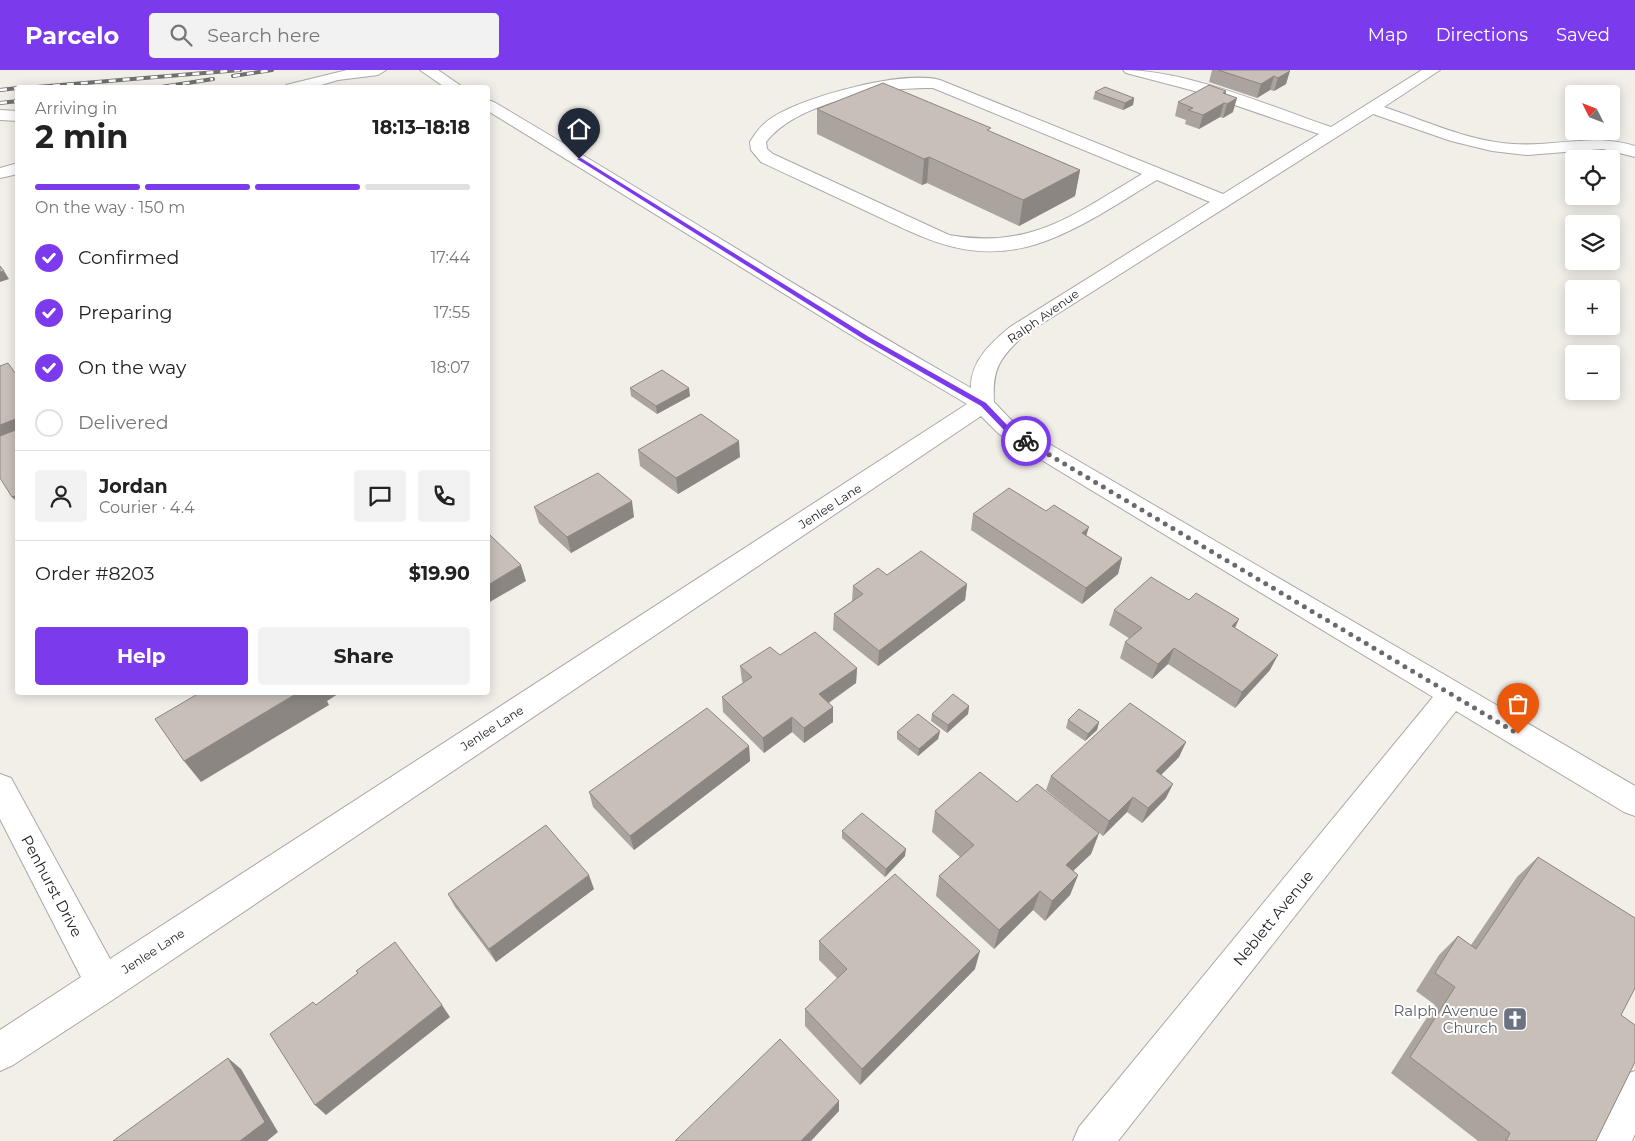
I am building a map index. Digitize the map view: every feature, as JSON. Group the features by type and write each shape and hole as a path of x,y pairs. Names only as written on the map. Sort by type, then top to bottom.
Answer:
{"street":[{"path":"302,85 337,76 378,70"},
{"path":"428,70 452,85"},
{"path":"1131,70 1196,87 1331,132"},
{"name":"Ralph Avenue","path":"983,404 982,382 993,353 1017,331 1222,200 1432,70"},
{"path":"1156,173 1057,230 1028,242 1006,246 975,246 944,240 767,158 759,150 758,142 766,130 783,117 820,102 903,84 935,83 1156,173 1222,200"},
{"path":"490,106 610,177 867,338 983,404 1007,429 1033,445 1635,802"},
{"path":"1370,108 1454,135 1508,149 1533,151 1588,143 1604,143 1635,152"},
{"path":"0,115 15,116"},
{"path":"0,173 15,169"},
{"name":"Jenlee Lane","path":"0,1052 983,404"},
{"name":"Neblett Avenue","path":"1093,1141 1452,694"},
{"name":"Penhurst Drive","path":"0,788 104,984"},
{"path":"1611,1141 1635,1090"}],"building":[{"path":"1218,70 1290,71 1278,78 1274,76 1261,84"},
{"path":"883,83 991,128 987,130 1080,170 1023,200 929,157 924,159 817,109"},
{"path":"1209,85 1226,91 1223,93 1237,98 1203,115 1188,110 1193,108 1178,102"},
{"path":"1105,87 1134,98 1125,103 1095,92"},
{"path":"8,363 15,373 15,419 0,425 0,366"},
{"path":"662,370 689,388 656,406 630,388"},
{"path":"701,414 739,441 676,478 638,450"},
{"path":"15,430 15,496 12,497 0,478 0,436"},
{"path":"598,473 632,501 567,537 534,507"},
{"path":"1009,488 1046,511 1054,505 1089,527 1082,533 1122,558 1086,588 973,514"},
{"path":"490,535 521,565 490,584"},
{"path":"921,551 967,584 879,651 834,614 863,594 853,586 878,568 887,575"},
{"path":"1151,577 1189,600 1196,593 1239,619 1232,626 1278,655 1242,692 1174,648 1158,664 1125,642 1142,628 1114,610"},
{"path":"815,632 857,668 819,694 833,707 804,728 792,717 763,738 722,697 752,677 740,666 770,647 780,655"},
{"path":"953,694 969,706 948,725 932,714"},
{"path":"196,695 294,695 184,761 155,719"},
{"path":"1130,703 1186,742 1156,771 1173,784 1148,808 1133,797 1109,821 1051,776"},
{"path":"707,708 749,746 630,836 589,792"},
{"path":"1079,709 1099,722 1088,734 1068,720"},
{"path":"918,714 940,731 919,749 897,732"},
{"path":"980,772 1017,802 1037,784 1099,833 1066,865 1078,875 1052,901 1040,891 999,930 939,876 974,845 935,811"},
{"path":"862,813 906,849 886,869 842,831"},
{"path":"546,825 589,875 489,949 448,894"},
{"name":"Ralph Avenue Church","path":"1538,857 1635,918 1635,988 1621,1015 1635,1025 1635,1062 1596,1141 1506,1141 1510,1133 1410,1057 1455,987 1435,973 1458,936 1476,949"},
{"path":"895,874 980,951 862,1069 805,1009 847,969 819,941"},
{"path":"395,942 442,1005 315,1105 270,1034 313,1002 316,1005 358,973 356,971"},
{"path":"780,1039 839,1101 801,1141 675,1141"},
{"path":"228,1058 265,1122 240,1141 113,1141"}],"railway":[{"path":"61,85 240,70"},
{"path":"233,76 272,70"},
{"path":"174,85 213,79"},
{"path":"0,90 15,88"},
{"path":"0,103 15,101"}],"way so far":[{"path":"1026,441 1518,734"}],"place":[{"name":"Ralph Avenue Church","path":"1515,1019"}],"route":[{"path":"579,159 867,338 983,404 1007,429 1026,441"}]}
